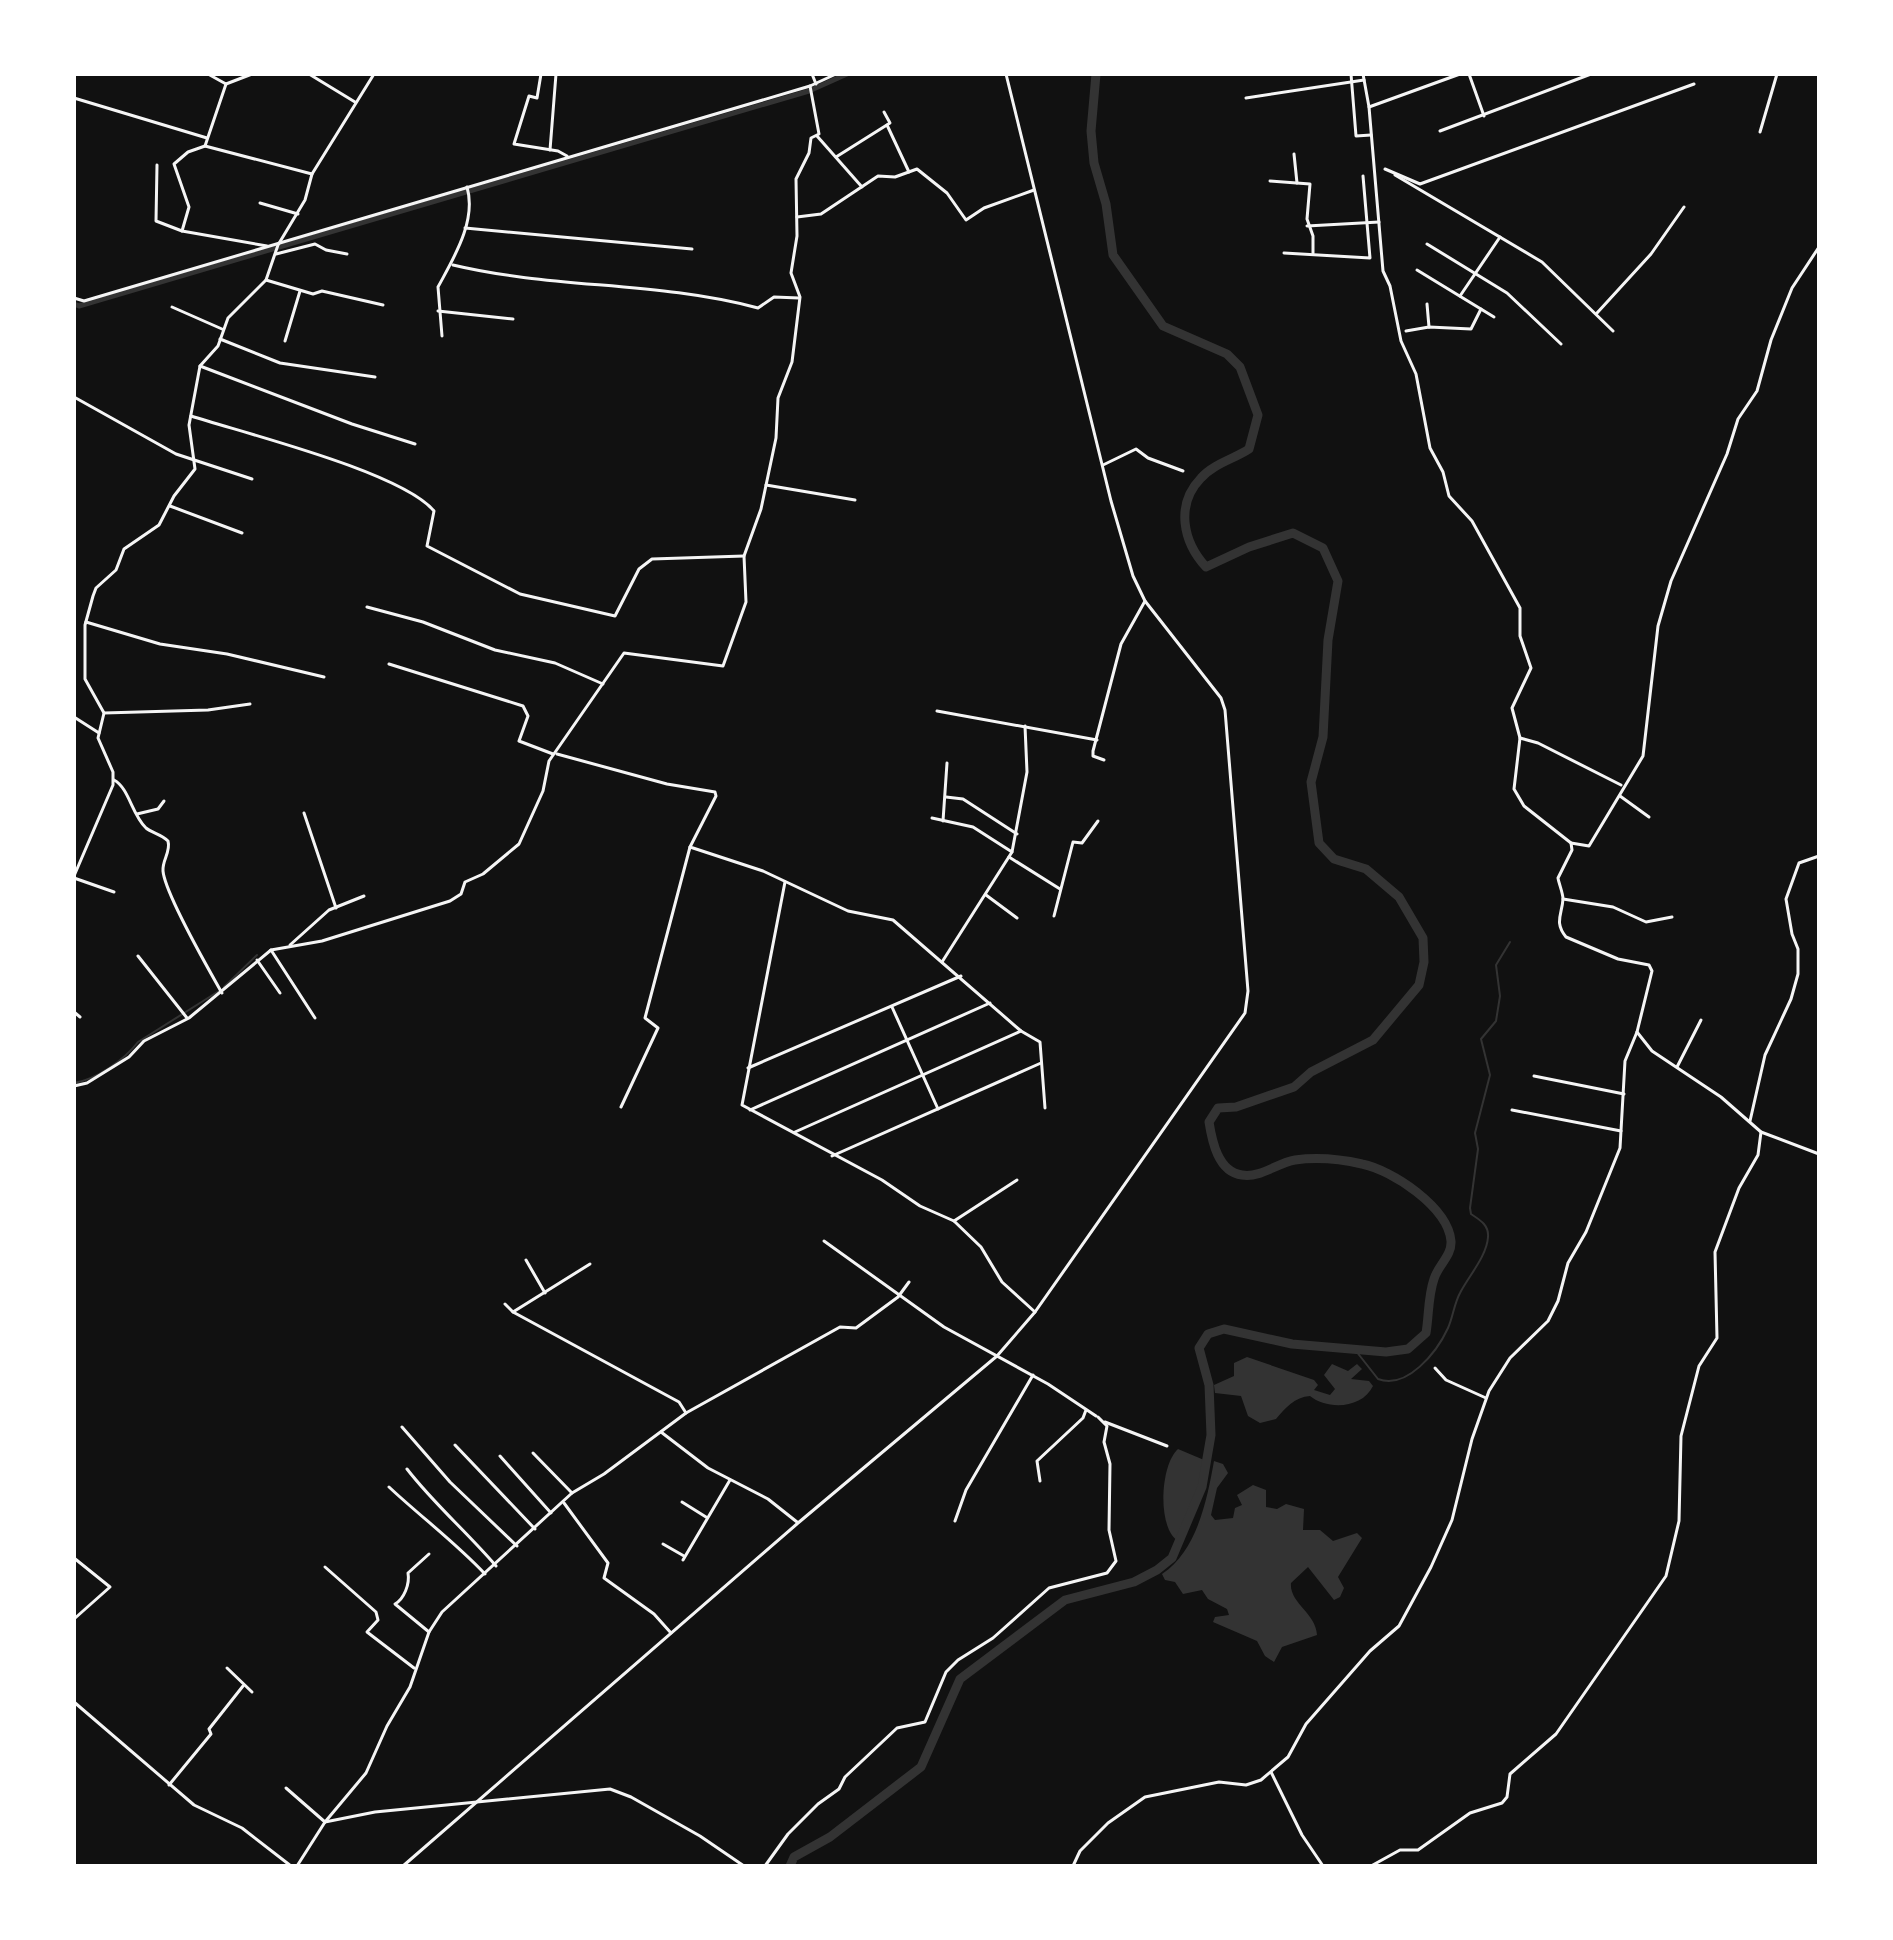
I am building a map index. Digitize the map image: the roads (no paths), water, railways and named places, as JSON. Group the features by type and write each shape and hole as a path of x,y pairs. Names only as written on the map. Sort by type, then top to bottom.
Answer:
{"street":[{"path":"208,74 226,84"},
{"path":"226,84 252,74"},
{"path":"309,74 355,102"},
{"path":"114,892 74,877 83,849 96,832 99,811 113,780 108,760 100,747 99,733 104,713 86,684 86,622 96,588 116,570 124,549 159,525 174,496 195,469 190,435 200,366 214,353 222,329 234,311 266,280 277,250 298,214 312,174 374,74"},
{"path":"541,74 537,98 529,96 514,144 567,156"},
{"path":"550,150 556,74"},
{"path":"812,74 817,136 863,188"},
{"path":"277,250 567,156 812,88 836,74"},
{"path":"403,1866 798,1523 997,1356 1035,1312 1241,1021 1248,1003 1225,710 1221,698 1145,601 1133,576 1006,74"},
{"path":"1351,74 1356,136 1371,135"},
{"path":"1363,74 1369,107 1383,271 1401,341 1416,374 1430,448 1443,472 1449,496 1472,521 1520,608 1520,636 1531,668 1512,708 1520,738 1515,794 1524,806 1571,843 1589,846 1620,796 1622,786 1643,756 1658,626 1671,581 1727,454 1738,419 1757,391 1771,340 1792,288 1819,247"},
{"path":"1369,107 1460,74"},
{"path":"1469,74 1484,116"},
{"path":"1440,131 1591,74"},
{"path":"1760,132 1777,74"},
{"path":"1246,98 1364,80"},
{"path":"205,146 217,119 226,84"},
{"path":"1373,165 1420,184 1694,84"},
{"path":"74,98 207,138"},
{"path":"836,157 890,123 884,112"},
{"path":"887,125 909,172"},
{"path":"74,1086 87,1083 129,1057 144,1041 187,1018 271,950 322,941 450,901 461,894 465,882 483,874 519,844 543,791 549,761 557,754 624,653 723,666 746,602 744,556 754,535 766,485 776,438 778,398 792,362 799,298 791,273 797,217 796,179 809,153 811,138 817,136"},
{"path":"182,231 189,207 174,164 188,152 205,146 312,174"},
{"path":"1294,154 1297,183"},
{"path":"157,165 156,221 182,231 277,250 315,244 347,254"},
{"path":"797,217 821,214 878,176 895,177 917,169 935,182 966,220 984,208 1035,189"},
{"path":"1385,169 1542,262 1613,331"},
{"path":"1284,253 1370,258 1363,176"},
{"path":"1270,181 1310,184 1307,226 1313,236 1313,253"},
{"path":"442,336 438,287 453,265 465,228 467,189"},
{"path":"260,203 298,214"},
{"path":"1597,313 1651,254 1684,207"},
{"path":"1307,226 1379,222"},
{"path":"465,228 692,249"},
{"path":"1460,296 1500,237"},
{"path":"1427,244 1507,293 1561,344"},
{"path":"74,298 84,301 271,247"},
{"path":"453,265 566,281 634,285 758,308 774,297 799,298"},
{"path":"1417,270 1494,317"},
{"path":"266,280 313,294 322,291 383,305"},
{"path":"285,341 300,291"},
{"path":"1427,304 1429,327"},
{"path":"172,307 222,329"},
{"path":"1406,331 1429,327 1471,329 1481,309"},
{"path":"438,311 513,319"},
{"path":"220,339 280,363 375,377"},
{"path":"200,366 352,424 415,444"},
{"path":"74,397 164,448 252,479"},
{"path":"191,416 395,482 428,503 434,511 427,546 520,594 554,604 615,616 639,569 652,559 744,556"},
{"path":"1103,465 1136,449 1148,458 1183,471"},
{"path":"766,485 855,500"},
{"path":"170,506 242,533"},
{"path":"1104,760 1093,756 1121,644 1145,601"},
{"path":"367,607 423,622 495,650 555,663 603,684"},
{"path":"86,622 160,644 227,654 324,677"},
{"path":"389,664 523,706 528,716 519,741 667,784 715,792 716,796 690,847 645,1018 658,1028 621,1107"},
{"path":"104,713 208,710 250,704"},
{"path":"937,711 1097,740"},
{"path":"74,717 99,733"},
{"path":"942,962 1012,852 1027,772 1025,726"},
{"path":"1520,738 1538,743 1622,786"},
{"path":"943,821 947,763"},
{"path":"113,780 121,784 147,829 168,841 170,848 163,871 185,924 221,990"},
{"path":"1620,796 1649,817"},
{"path":"946,797 963,799 1017,834"},
{"path":"136,814 158,809 164,801"},
{"path":"304,813 336,908"},
{"path":"932,818 973,827 1012,852"},
{"path":"1054,916 1073,842 1082,843 1098,821"},
{"path":"1073,1866 1080,1851 1102,1828 1145,1797 1219,1782 1253,1784 1271,1772 1288,1757 1306,1724 1370,1651 1399,1626 1431,1567 1452,1520 1475,1429 1487,1399 1504,1366 1544,1328 1558,1301 1568,1263 1586,1232 1620,1148 1626,1053 1637,1032 1651,967 1618,959 1566,937 1558,922 1563,899 1558,878 1572,850 1571,843"},
{"path":"690,847 785,882 848,911 893,920 1021,1031 1040,1042 1045,1108"},
{"path":"1750,1121 1765,1055 1791,999 1798,974 1798,949 1788,920 1786,899 1799,863 1819,856"},
{"path":"1009,857 1060,889"},
{"path":"785,882 741,1103 954,1221 981,1247 1002,1282 1035,1312"},
{"path":"986,895 1017,918"},
{"path":"290,945 298,934 336,908 364,896"},
{"path":"1563,899 1613,907 1646,922 1672,917"},
{"path":"271,950 315,1018"},
{"path":"138,956 187,1018"},
{"path":"257,960 280,993"},
{"path":"748,1068 961,976"},
{"path":"750,1110 990,1003"},
{"path":"892,1007 938,1109"},
{"path":"74,1012 80,1017"},
{"path":"1677,1067 1701,1020"},
{"path":"795,1132 1021,1031"},
{"path":"1637,1032 1652,1051 1761,1132 1819,1154"},
{"path":"832,1156 1041,1063"},
{"path":"1534,1076 1624,1094"},
{"path":"1512,1110 1621,1131"},
{"path":"1371,1866 1400,1850 1418,1850 1470,1813 1502,1803 1510,1774 1556,1734 1666,1576 1679,1521 1681,1436 1699,1366 1717,1338 1715,1252 1739,1188 1758,1155 1761,1132"},
{"path":"954,1221 1017,1180"},
{"path":"824,1241 898,1297 1033,1375 1086,1410 1149,1441 1167,1446"},
{"path":"526,1260 545,1293"},
{"path":"513,1312 590,1264"},
{"path":"297,1866 325,1822 366,1773 387,1726 410,1687 414,1668 429,1632 442,1612 496,1566 572,1493 604,1474 686,1413 840,1327 856,1328 898,1297 909,1282"},
{"path":"505,1304 513,1312 679,1402 686,1413"},
{"path":"1435,1368 1446,1380 1487,1399"},
{"path":"955,1521 966,1490 1033,1375"},
{"path":"1040,1481 1037,1461 1083,1418 1086,1410"},
{"path":"765,1866 788,1834 818,1804 839,1789 845,1777 897,1728 925,1722 946,1672 958,1660 993,1638 1049,1588 1107,1573 1116,1561 1109,1530 1110,1464 1104,1442 1107,1426 1098,1417"},
{"path":"402,1427 450,1482 517,1546"},
{"path":"661,1432 730,1480 768,1499 798,1523"},
{"path":"455,1445 535,1529"},
{"path":"533,1453 572,1493"},
{"path":"500,1456 551,1513"},
{"path":"407,1469 435,1505 462,1525 496,1566"},
{"path":"663,1544 684,1558 730,1480"},
{"path":"389,1487 426,1521 449,1536 485,1574"},
{"path":"682,1502 707,1518"},
{"path":"564,1503 608,1563 604,1578 654,1614 671,1633"},
{"path":"429,1554 408,1573 409,1581 400,1601 395,1604 429,1632"},
{"path":"74,1558 110,1587 74,1619"},
{"path":"325,1567 376,1612 378,1620 367,1632 374,1641 414,1668"},
{"path":"227,1668 252,1692"},
{"path":"169,1785 211,1734 209,1729 243,1686"},
{"path":"74,1702 194,1805 242,1828 291,1866"},
{"path":"1271,1772 1302,1835 1323,1866"},
{"path":"286,1788 325,1822"},
{"path":"325,1822 375,1812 610,1789 700,1836 744,1866"}],"waterway":[{"path":"74,304 79,306 809,91 847,74"},
{"path":"790,1866 794,1857 830,1837 921,1767 960,1679 1065,1600 1134,1582 1172,1558 1202,1487 1211,1435 1209,1385 1199,1348 1208,1334 1224,1329 1292,1344 1386,1352 1408,1349 1426,1333 1432,1285 1451,1246 1448,1228 1429,1203 1403,1182 1374,1168 1337,1160 1303,1159 1256,1174 1242,1175 1227,1168 1214,1146 1209,1122 1218,1108 1236,1107 1294,1087 1311,1072 1373,1040 1419,985 1424,962 1423,938 1399,897 1366,869 1334,859 1319,843 1311,782 1323,737 1328,640 1338,581 1323,548 1293,533 1249,547 1206,567 1187,535 1185,511 1193,489 1211,469 1249,449 1258,415 1240,367 1227,354 1163,326 1113,255 1106,204 1094,163 1091,131 1096,74"},
{"path":"1356,1351 1378,1379 1400,1379 1420,1367 1443,1338 1458,1297 1484,1252 1487,1229 1471,1214 1470,1208 1478,1149 1475,1133 1490,1075 1481,1039 1496,1021 1500,996 1496,965 1510,942"},
{"path":"224,987 257,955"},
{"path":"74,1083 109,1068 138,1042 219,991"}]}
